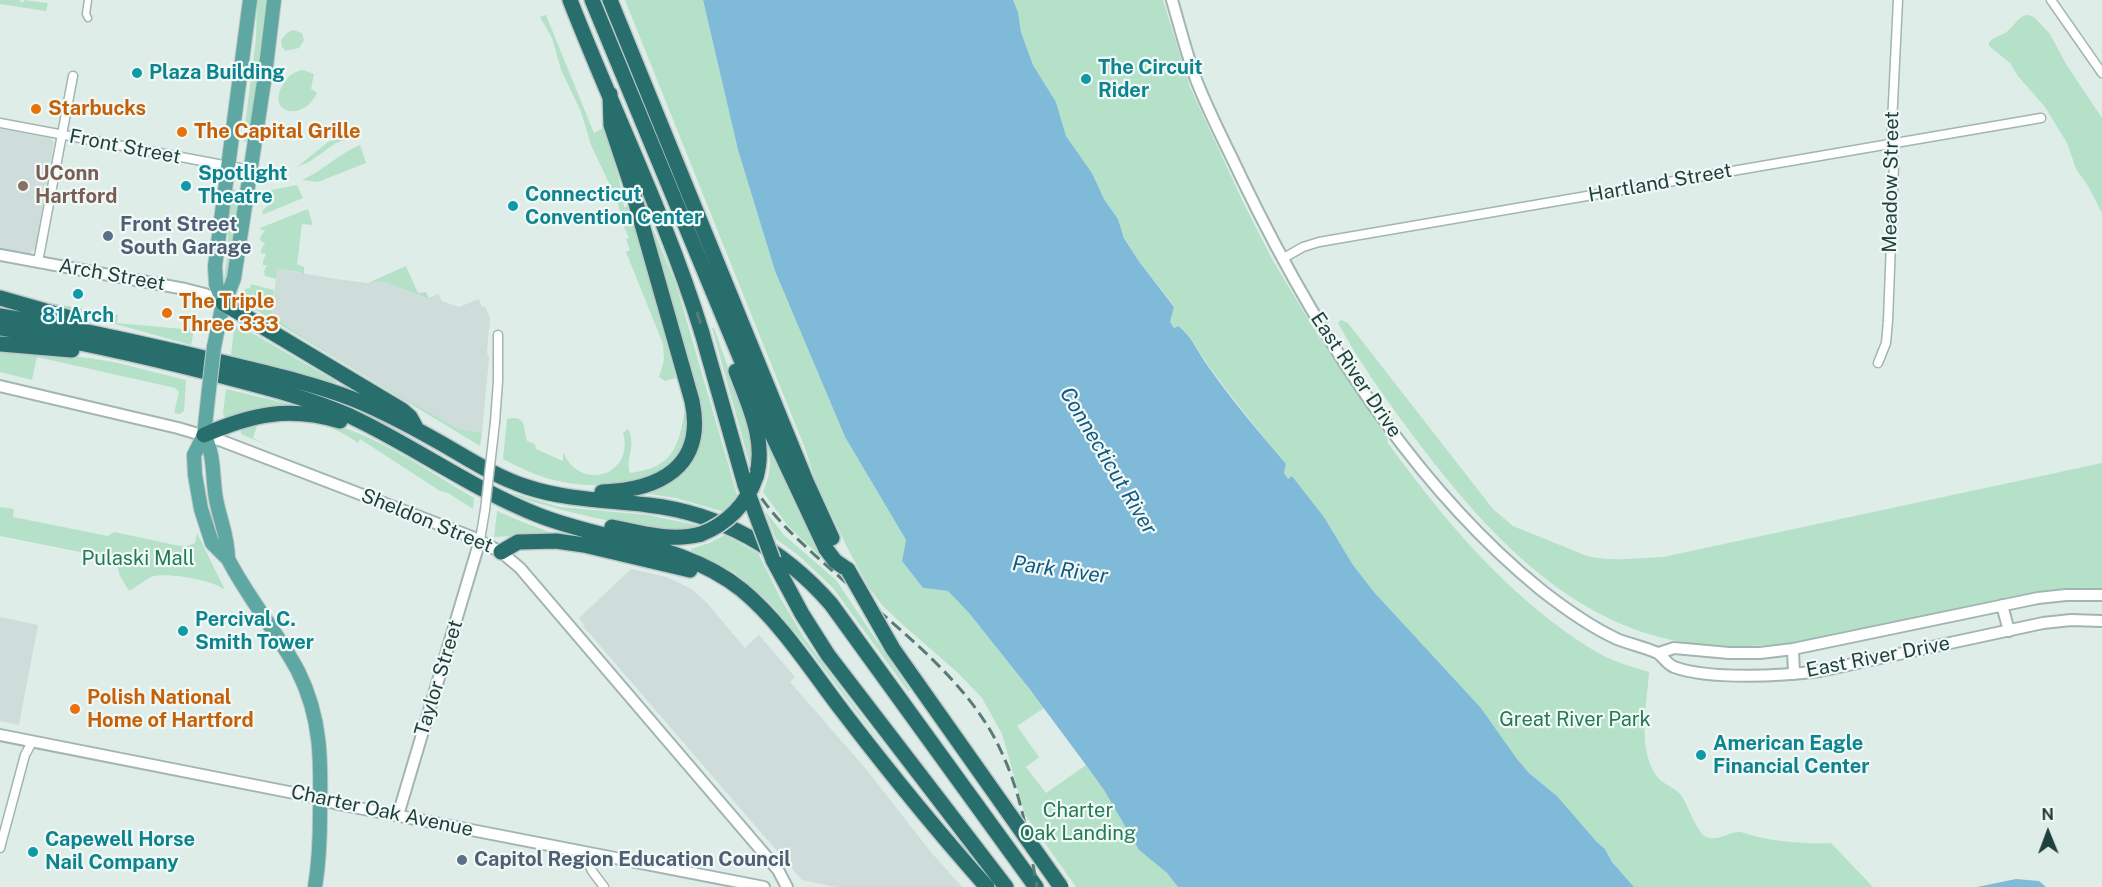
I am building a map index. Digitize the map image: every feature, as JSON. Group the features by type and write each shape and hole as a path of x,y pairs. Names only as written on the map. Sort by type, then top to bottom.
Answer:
{"highway":[{"path":"563,0 572,6 687,285 753,508 788,589 828,655 1006,887"},
{"path":"592,0 771,432 804,490"},
{"path":"610,0 829,553 848,570 893,649 1061,887"},
{"path":"563,496 627,491 656,482 681,463 689,449 694,431 692,401 630,182 611,125 610,94"},
{"path":"0,298 88,324 118,338"},
{"path":"222,303 402,410 410,417 416,429"},
{"path":"552,521 583,522 668,537 684,537 701,534 719,525 738,509 751,490 756,477 759,462 759,439 717,316 720,305"},
{"path":"0,316 118,338 309,384 366,404 510,481 563,496 646,504 691,513 729,526 761,543 795,567 826,598 1036,887"},
{"path":"0,328 87,344 169,363 300,398 335,410 383,433 494,495 552,521 646,545 694,562 730,581 763,609 892,775 987,887"},
{"path":"0,344 71,349 144,362 169,363"},
{"path":"204,435 250,417 284,413 319,416 383,433"},
{"path":"501,552 518,542 543,540 576,543 682,567 707,576 752,606 763,609"}],"main road":[{"path":"222,303 215,274 250,0"},
{"path":"274,0 233,283 222,303 214,347 204,435 211,450 216,502 228,541 228,559 288,654 306,688 316,720 320,738 321,800 315,887"}],"street":[{"path":"88,0 86,14 88,18"},
{"name":"East River Drive","path":"1172,0 1200,90 1282,260 1345,362 1378,411 1422,468 1474,527 1525,576 1571,612 1613,637 1659,653 1671,666 1695,671 1748,675 1794,674 1828,670 2064,621 2102,621"},
{"name":"Meadow Street","path":"1878,363 1886,343 1887,332 1894,165 1891,144 1898,0"},
{"path":"2051,0 2102,74"},
{"path":"38,262 73,76"},
{"name":"Hartland Street","path":"1282,260 1303,247 1318,242 2041,118"},
{"name":"Front Street","path":"0,123 250,170"},
{"name":"Arch Street","path":"0,255 184,289 201,293 222,303"},
{"path":"480,540 495,422 498,335"},
{"name":"Sheldon Street","path":"0,386 204,435 480,540 501,552 520,568 755,843 780,873 787,887"},
{"name":"Taylor Street","path":"398,815 480,540"},
{"name":"East River Drive","path":"1659,653 1674,648 1729,653 1793,650 2057,595 2102,595"},
{"path":"2002,605 2009,631"},
{"path":"1793,650 1794,674"},
{"name":"Charter Oak Avenue","path":"0,735 761,887"},
{"path":"0,848 32,741"},
{"path":"584,852 592,871 604,887"}],"shaded area":[{"name":"UConn Hartford","path":"0,129 50,138 54,142 35,249 27,255 0,250"},
{"path":"277,269 368,283 384,282 429,299 439,295 442,301 459,307 479,299 490,318 482,433 458,430 367,377 288,327 272,314"},
{"path":"631,569 667,577 693,590 745,648 759,635 795,677 790,682 866,769 930,851 962,887 836,887 802,880 583,626 579,618"},
{"path":"0,617 38,625 19,725 0,721"}],"green space":[{"path":"0,0 48,3 46,11 0,4"},
{"path":"257,0 266,0 249,142 243,141 256,39"},
{"name":"Charter Oak Landing","path":"625,0 703,0 738,150 775,271 845,437 906,540 902,561 923,588 948,591 969,613 1044,708 1017,726 1039,757 1026,767 1046,793 1086,765 1104,790 1139,850 1167,873 1178,887 1076,887 1025,815 1002,734 982,698 958,673 882,605 869,588 816,483 806,451"},
{"name":"Great River Park","path":"1013,0 1163,0 1190,87 1272,259 1317,334 1387,438 1388,443 1432,500 1479,555 1505,581 1560,628 1604,656 1649,672 1645,739 1650,764 1662,781 1681,795 1703,835 1715,838 1741,832 1783,841 1831,843 1873,887 1634,887 1612,862 1605,849 1557,796 1529,773 1517,759 1481,708 1374,592 1353,565 1324,517 1292,476 1288,479 1284,473 1286,464 1229,393 1188,335 1178,326 1174,328 1170,322 1174,306 1138,260 1092,173 1066,136 1056,102 1033,65"},
{"path":"546,15 594,133 603,128 607,138 624,207 629,206 676,378 665,381 659,377 664,360 663,344 626,252 630,250 626,239 629,238 617,200 591,145 581,112 561,70 552,38 540,17"},
{"path":"2028,15 2034,17 2050,34 2066,64 2102,118 2102,213 2076,169 2067,143 2045,107 2017,75 2010,63 1989,46 1993,39 2005,33 2021,18"},
{"path":"293,30 302,33 304,40 299,48 285,51 281,40"},
{"path":"303,70 314,74 311,89 317,93 303,109 287,110 279,101 279,93 290,76"},
{"path":"353,131 355,136 336,143 309,162 297,167 328,142"},
{"path":"360,145 366,163 318,182 302,180 345,153"},
{"path":"297,185 303,198 262,215 268,205 266,198 271,190"},
{"path":"233,189 242,191 228,281 224,280 228,250 228,215"},
{"path":"308,209 313,225 302,224 297,264 304,267 304,275 299,272 277,269 276,279 265,276 264,271 267,265 263,265 263,261 266,254 261,253 261,250 265,243 260,238 265,230 260,228"},
{"path":"653,229 676,284 738,498 724,512 676,498 649,494 676,476 696,450 651,230"},
{"path":"406,266 418,293 426,292 429,298 439,295 429,299 384,282 368,283"},
{"path":"251,284 274,290 272,314 288,327 367,377 458,429 482,433 480,446 251,307 244,293"},
{"path":"18,297 118,315 117,323 194,330 191,345"},
{"path":"1341,320 1348,323 1493,509 1513,526 1587,556 1615,559 1663,557 2102,463 2102,589 2071,588 2041,591 1842,634 1771,645 1699,644 1652,635 1614,621 1578,602 1514,552 1485,523 1432,461 1389,403 1346,337 1338,323"},
{"path":"237,326 337,382 231,355 234,329"},
{"path":"712,328 714,328 753,437 751,469"},
{"path":"0,349 89,358 186,380 184,411 180,414 174,413 179,392 175,388 37,357 32,380 0,372"},
{"path":"226,389 310,409 260,411 228,418 224,417 223,413"},
{"path":"685,408 687,428 682,448 671,465 652,478 609,485 572,484 539,476 503,459 507,419 518,418 523,423 527,441 535,444 536,449 563,461 563,452 571,465 581,472 593,475 604,474 614,468 621,459 625,448 623,433 628,429 631,441 630,473 644,470 665,461 671,453 680,434"},
{"path":"290,417 339,426 386,446 474,498 473,509 448,493 440,491 360,439 358,443 323,425 298,421 258,423 253,438 272,447 241,434 245,425"},
{"path":"770,444 791,496 824,560 788,526 763,492 770,469 767,446"},
{"path":"512,493 560,507 648,515 701,526 678,532 645,528 539,504"},
{"name":"Pulaski Mall","path":"0,507 14,509 13,517 108,536 114,532 185,547 195,543 197,533 225,590 201,580 161,575 151,577 129,591 120,576 115,559 0,536"},
{"path":"497,511 525,523 555,534 494,537"},
{"path":"765,511 784,535 836,580 910,690 908,691 833,588 798,555 776,539"},
{"path":"725,535 758,553 804,638 902,771 804,643 769,602 735,573 691,551 691,549"}],"water":[{"path":"703,0 1013,0 1033,65 1056,102 1066,136 1092,173 1104,199 1118,219 1124,238 1174,307 1170,322 1174,328 1178,326 1187,334 1224,388 1286,464 1284,473 1288,479 1292,476 1324,517 1353,565 1374,592 1481,708 1517,759 1529,773 1557,796 1605,849 1612,862 1634,887 1178,887 1167,873 1139,850 1104,790 1031,691 969,613 948,591 923,588 902,561 906,540 845,437 775,271 738,150"},
{"path":"2016,879 2039,881 2046,887 1977,887"}],"railway":[{"path":"697,312 742,463 750,480 759,495 794,536 927,654 970,700 987,725 1008,767 1019,800 1037,887"}],"place":[{"name":"Plaza Building","path":"137,73"},
{"name":"The Circuit Rider","path":"1086,79"},
{"name":"Starbucks","path":"36,109"},
{"name":"The Capital Grille","path":"182,132"},
{"name":"UConn Hartford","path":"23,186"},
{"name":"Spotlight Theatre","path":"186,186"},
{"name":"Connecticut Convention Center","path":"513,206"},
{"name":"Front Street South Garage","path":"108,236"},
{"name":"81 Arch","path":"78,294"},
{"name":"The Triple Three 333","path":"167,313"},
{"name":"Percival C. Smith Tower","path":"183,631"},
{"name":"Polish National Home of Hartford","path":"75,709"},
{"name":"American Eagle Financial Center","path":"1701,755"},
{"name":"Capewell Horse Nail Company","path":"33,852"},
{"name":"Capitol Region Education Council","path":"462,860"}],"water label":[{"name":"Connecticut River","path":"1108,461"},
{"name":"Park River","path":"1060,570"}]}
